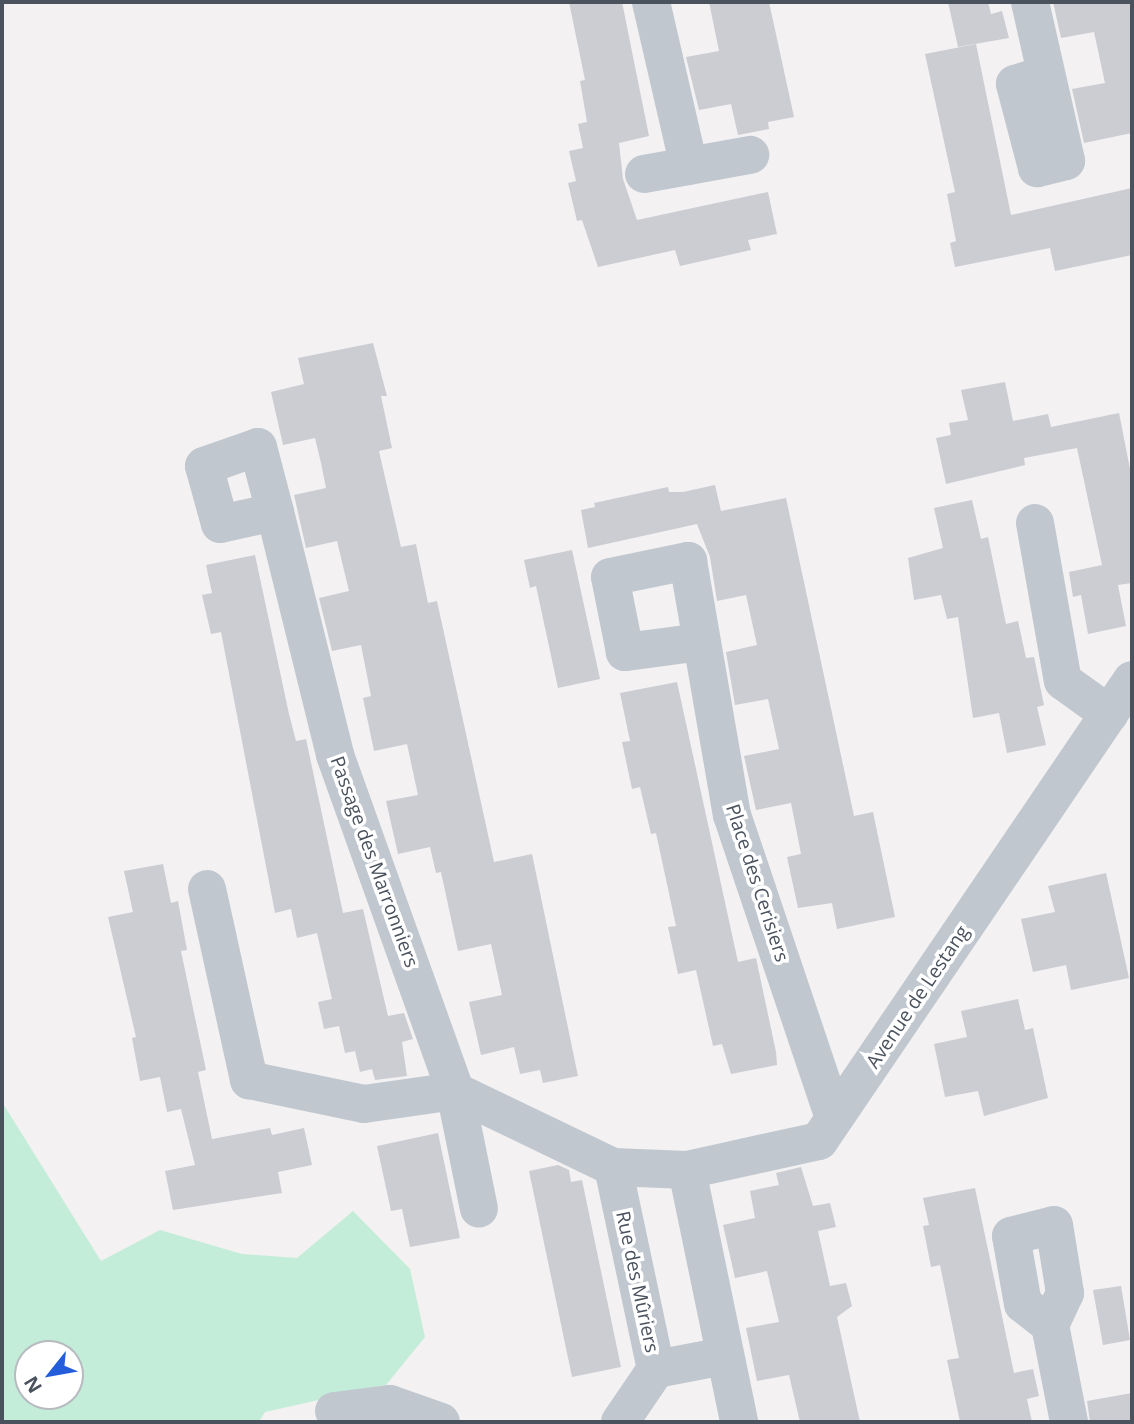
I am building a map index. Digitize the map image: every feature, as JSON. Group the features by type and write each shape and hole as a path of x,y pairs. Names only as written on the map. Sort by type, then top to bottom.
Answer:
{"street":[{"path":"651,2 689,166"},
{"path":"1030,2 1045,74"},
{"path":"644,174 750,155"},
{"name":"Passage des Marronniers","path":"275,512 335,755 455,1091 479,1209"},
{"path":"1035,523 1063,681 1109,715"},
{"name":"Place des Cerisiers","path":"701,642 732,815 834,1118"},
{"name":"Avenue de Lestang","path":"614,1167 687,1170 819,1141 1132,680"},
{"path":"207,889 249,1080 363,1104 455,1091 614,1167"},
{"name":"Rue des Mûriers","path":"614,1167 656,1369 724,1356"},
{"path":"687,1170 739,1422"},
{"path":"1050,1325 1069,1422"},
{"path":"620,1422 656,1369"},
{"path":"334,1411 390,1404 441,1422"}],"green space":[{"path":"2,1102 101,1261 160,1230 242,1254 297,1258 353,1211 410,1269 425,1337 386,1385 265,1412 259,1422 2,1422"}],"building":[{"path":"569,2 622,2 649,136 619,143 623,179 637,220 768,192 777,234 748,240 751,250 680,266 675,250 598,267 582,220 577,221 568,183 576,181 569,151 583,148 578,124 587,122 580,81 585,80"},
{"path":"709,2 769,2 794,117 768,122 769,129 738,135 731,104 699,110 686,57 719,51"},
{"path":"948,2 988,2 991,14 1002,11 1009,38 958,47"},
{"path":"1053,2 1132,2 1132,133 1084,143 1072,89 1105,83 1094,32 1061,38"},
{"path":"976,44 1011,215 1132,188 1132,255 1055,271 1050,248 955,267 950,243 956,241 947,194 955,192 925,54"},
{"path":"373,343 387,396 381,396 392,448 379,451 401,547 416,544 428,603 437,601 494,862 532,854 578,1076 543,1083 540,1070 520,1074 514,1047 481,1055 469,1002 502,995 491,944 458,951 441,872 436,873 430,847 398,854 386,801 418,795 407,744 374,751 363,698 371,696 361,645 332,651 319,598 349,591 337,541 306,548 294,495 326,488 321,463 315,438 283,445 271,392 304,384 298,358"},
{"path":"1005,382 1013,421 1048,414 1051,427 1119,413 1132,479 1132,583 1118,585 1126,626 1088,634 1081,595 1073,597 1069,572 1102,565 1077,448 1024,458 1025,465 946,484 936,438 951,435 949,423 968,420 961,390"},
{"path":"715,485 721,511 786,498 854,816 873,812 895,917 837,929 832,903 798,908 787,857 801,854 791,803 756,810 744,756 779,749 768,699 735,705 726,652 757,645 746,595 717,601 710,557 697,524 588,548 581,510 595,507 594,503 668,487 669,492 683,492"},
{"path":"972,500 981,539 988,537 1006,624 1018,621 1026,658 1034,657 1044,705 1037,707 1046,745 1007,753 999,713 973,718 958,617 947,619 941,595 914,600 908,558 943,548 934,508"},
{"path":"572,550 600,679 558,688 536,586 530,588 524,560"},
{"path":"255,555 296,741 306,739 343,913 363,909 388,1016 404,1013 413,1039 402,1042 407,1076 375,1080 372,1069 360,1072 355,1051 345,1053 339,1026 324,1029 318,1002 332,999 317,933 297,938 291,909 275,913 221,632 211,634 202,595 212,593 206,565"},
{"path":"677,682 738,962 756,958 777,1065 731,1074 722,1044 713,1046 696,970 678,974 668,927 676,926 656,833 651,834 640,787 632,789 622,742 630,741 620,693"},
{"path":"163,864 171,903 178,901 187,950 181,951 206,1070 198,1072 212,1139 270,1128 272,1135 304,1128 312,1165 278,1172 282,1193 173,1210 165,1171 195,1165 181,1109 167,1112 160,1077 140,1081 132,1038 136,1037 108,917 133,912 124,871"},
{"path":"1106,873 1129,978 1071,990 1066,965 1033,972 1021,919 1055,912 1048,886"},
{"path":"1018,999 1025,1030 1033,1028 1048,1098 984,1116 978,1091 945,1097 934,1044 967,1037 961,1011"},
{"path":"438,1133 460,1238 410,1247 402,1209 391,1211 377,1146"},
{"path":"558,1165 569,1170 571,1182 582,1180 621,1367 572,1377 529,1171"},
{"path":"801,1167 813,1206 830,1203 836,1227 818,1231 830,1286 846,1283 852,1306 837,1317 860,1422 800,1422 789,1375 757,1381 746,1328 779,1322 767,1271 735,1278 723,1225 755,1218 750,1191 779,1185 776,1173"},
{"path":"975,1188 1014,1373 1033,1369 1039,1396 1027,1399 1032,1422 960,1422 947,1360 959,1358 940,1265 931,1267 923,1226 929,1225 923,1198"},
{"path":"1121,1286 1130,1340 1103,1345 1093,1290"},
{"path":"1132,1393 1132,1422 1090,1422 1087,1401"}]}
